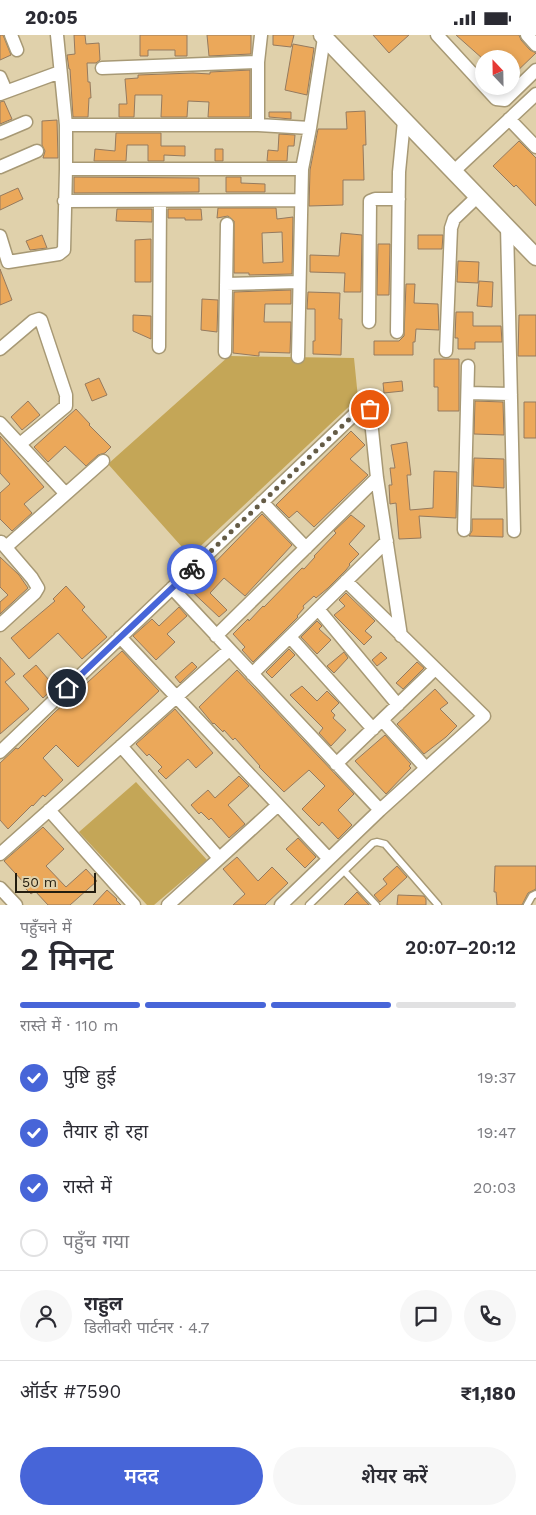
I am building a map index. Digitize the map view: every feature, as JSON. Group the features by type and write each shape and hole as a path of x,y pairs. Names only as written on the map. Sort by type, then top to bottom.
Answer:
{"street":[{"path":"11,35 17,50"},
{"path":"0,236 8,262 59,254 64,250 66,125 58,35"},
{"path":"258,125 258,62 261,35"},
{"path":"437,35 475,76"},
{"path":"527,35 536,45"},
{"path":"323,37 536,257"},
{"path":"298,357 298,283 302,169 323,37"},
{"path":"102,67 258,62"},
{"path":"520,85 536,70"},
{"path":"0,77 3,93 60,72"},
{"path":"454,171 536,94"},
{"path":"492,95 496,99 504,100 509,95"},
{"path":"509,119 536,147"},
{"path":"397,333 399,172 404,121"},
{"path":"0,133 26,122"},
{"path":"66,125 258,125 310,128"},
{"path":"0,167 37,151"},
{"path":"66,169 302,169"},
{"path":"446,351 451,228 454,219 478,196"},
{"path":"369,322 370,201 375,199 399,199"},
{"path":"64,201 301,200"},
{"path":"159,347 160,201"},
{"path":"225,352 227,224"},
{"path":"507,226 514,531"},
{"path":"226,284 298,283"},
{"path":"0,349 33,321 41,320 66,395 66,406 20,444"},
{"path":"464,530 468,366"},
{"path":"468,393 511,394"},
{"path":"0,752 365,406 370,411 377,478 401,636"},
{"path":"0,423 65,493"},
{"path":"0,625 35,593 38,587 3,544 103,461"},
{"path":"216,635 377,478"},
{"path":"262,503 306,548"},
{"path":"252,674 387,541"},
{"path":"281,905 380,810 484,716 346,581"},
{"path":"172,588 380,810"},
{"path":"318,609 398,705"},
{"path":"120,637 329,859"},
{"path":"290,637 377,725 426,768"},
{"path":"0,854 229,650"},
{"path":"336,764 435,669"},
{"path":"121,746 219,858"},
{"path":"168,905 278,805"},
{"path":"49,810 134,905"},
{"path":"0,888 16,905"}],"lane":[{"path":"309,905 373,843 381,842 438,905"},
{"path":"344,871 376,905"},
{"path":"527,905 532,895 536,894"}],"shaded area":[{"path":"229,356 354,358 358,398 190,556 108,464"},
{"path":"136,782 207,860 154,905 147,905 79,832"}],"building":[{"path":"0,35 3,35 11,55 0,60"},
{"path":"74,35 85,35 86,44 99,43 100,60 96,63 87,63 91,98 89,98 88,117 73,117 70,69 67,55 75,54"},
{"path":"140,35 187,35 187,56 175,56 175,50 148,50 148,56 140,56"},
{"path":"207,35 251,35 251,54 209,56"},
{"path":"273,35 294,35 291,47 273,45"},
{"path":"373,35 409,35 389,53"},
{"path":"456,35 519,35 530,50 536,53 520,68 520,50 475,50 475,52"},
{"path":"293,44 314,48 307,95 285,90"},
{"path":"250,70 250,117 208,117 209,102 188,101 187,117 161,117 162,95 135,95 134,117 119,117 119,104 127,104 125,79 138,78 138,75 210,74 210,72"},
{"path":"4,101 12,119 0,124 0,102"},
{"path":"365,111 366,145 363,145 364,180 343,180 343,205 309,206 310,170 318,129 347,129 346,112"},
{"path":"269,112 291,112 291,119 269,117"},
{"path":"57,120 58,158 43,158 45,151 42,145 42,121"},
{"path":"116,133 161,133 161,146 185,146 185,156 164,155 164,161 148,161 148,145 127,145 126,161 94,161 95,149 115,151"},
{"path":"279,134 295,135 294,146 288,146 287,161 267,161 268,150 278,151"},
{"path":"519,141 536,158 536,206 516,185 514,187 493,166"},
{"path":"215,149 223,149 223,161 215,161"},
{"path":"74,177 199,178 199,192 74,193"},
{"path":"226,177 241,177 241,183 265,184 265,192 226,192"},
{"path":"18,188 23,199 0,210 0,196"},
{"path":"218,208 276,208 277,219 293,217 292,274 249,275 249,273 234,273 234,221 228,216 217,218","holes":["282,232 283,262 263,263 262,233"]},
{"path":"117,209 152,209 152,222 116,221"},
{"path":"168,209 201,209 202,220 168,218"},
{"path":"341,233 362,235 361,292 344,292 345,273 310,272 310,255 339,256"},
{"path":"42,235 47,248 30,250 26,241"},
{"path":"418,235 443,235 442,249 418,249"},
{"path":"151,239 151,282 135,282 135,240"},
{"path":"378,244 390,244 389,295 377,295"},
{"path":"458,261 479,262 478,283 457,282"},
{"path":"0,269 12,300 0,305"},
{"path":"479,281 493,282 492,307 477,306"},
{"path":"406,284 415,284 414,303 438,304 439,330 416,329 413,355 374,355 374,341 399,341 404,336"},
{"path":"291,290 291,304 265,304 264,322 291,322 290,353 259,352 259,356 233,353 234,292"},
{"path":"308,292 340,293 339,319 342,319 341,355 313,354 315,309 307,309"},
{"path":"202,299 218,300 217,332 201,330"},
{"path":"456,312 473,312 473,326 501,326 502,342 475,342 475,349 458,349 458,338 455,338"},
{"path":"133,315 151,316 151,339 133,331"},
{"path":"519,315 536,315 536,356 518,356"},
{"path":"434,359 459,359 459,411 438,411 438,387 434,387"},
{"path":"99,378 107,395 92,401 85,384"},
{"path":"402,381 403,391 384,393 383,383"},
{"path":"28,401 40,415 22,430 11,417"},
{"path":"475,401 503,402 504,435 474,434"},
{"path":"524,402 536,402 536,438 524,438"},
{"path":"76,409 111,447 86,466 65,446 48,462 34,447"},
{"path":"351,431 365,445 350,459 368,475 314,527 297,511 289,518 276,505"},
{"path":"0,436 44,487 24,504 32,513 12,531 0,519 0,493 10,484 0,473"},
{"path":"407,442 411,475 407,475 410,510 433,508 434,471 457,472 456,518 419,516 421,538 399,539 396,503 390,504 389,485 392,485 390,468 395,468 391,445"},
{"path":"474,458 504,459 504,488 473,486"},
{"path":"262,514 292,545 245,596 224,578 210,593 227,610 219,617 186,586 198,576 200,578"},
{"path":"351,515 365,526 349,544 359,554 328,588 316,598 314,596 303,606 304,608 298,617 253,662 242,650 245,647 233,634 264,607 302,568 304,569 336,533 334,531"},
{"path":"472,519 503,519 503,537 469,536 472,531"},
{"path":"0,557 19,575 28,588 0,614 0,602 8,595 0,587"},
{"path":"66,586 85,607 82,610 107,637 82,659 58,633 29,659 11,638 55,601 53,599"},
{"path":"346,593 375,621 365,631 372,637 364,645 334,615 345,606 339,600"},
{"path":"179,607 187,616 167,634 175,642 156,660 133,636 152,619 159,626"},
{"path":"317,621 322,626 319,629 331,640 317,654 301,637"},
{"path":"289,649 295,655 272,678 266,672"},
{"path":"122,651 159,691 78,767 56,745 43,758 63,780 45,797 43,795 8,829 0,820 0,763 16,748 18,749 54,713"},
{"path":"344,652 348,658 334,673 327,666"},
{"path":"381,652 387,658 377,666 372,660"},
{"path":"0,657 15,674 5,682 29,709 0,734"},
{"path":"192,662 197,667 180,683 175,677"},
{"path":"417,662 424,668 403,689 396,683"},
{"path":"36,665 55,687 43,698 23,676"},
{"path":"237,670 354,794 338,810 352,825 338,839 322,822 319,826 302,809 325,786 309,770 284,792 259,767 235,738 233,740 224,730 223,732 213,724 199,707"},
{"path":"302,686 317,701 327,691 339,703 331,711 335,715 333,718 346,730 331,746 319,733 323,728 290,695"},
{"path":"435,689 448,703 440,709 457,726 424,754 397,724"},
{"path":"175,709 213,753 196,768 188,759 166,779 158,771 162,767 149,754 147,756 136,744"},
{"path":"385,735 411,764 409,766 411,768 386,794 355,761"},
{"path":"239,776 249,786 228,805 245,824 229,838 211,818 209,820 201,812 199,814 191,805 208,790 215,798"},
{"path":"43,827 64,849 46,866 66,887 86,869 97,881 70,905 48,905 35,891 31,894 23,886 25,884 4,861"},
{"path":"298,838 316,857 305,868 286,849"},
{"path":"237,857 258,881 272,867 288,883 265,905 233,905 245,894 223,869"},
{"path":"397,866 407,877 380,902 374,895 387,884 383,879"},
{"path":"495,866 536,866 536,889 528,893 522,905 497,905 496,892 494,892"},
{"path":"107,890 121,905 93,905"},
{"path":"357,892 369,905 344,905"},
{"path":"398,895 424,896 426,905 397,905"}],"way so far":[{"path":"192,569 360,409 365,406 370,409"}],"route":[{"path":"67,688 192,569"}]}
